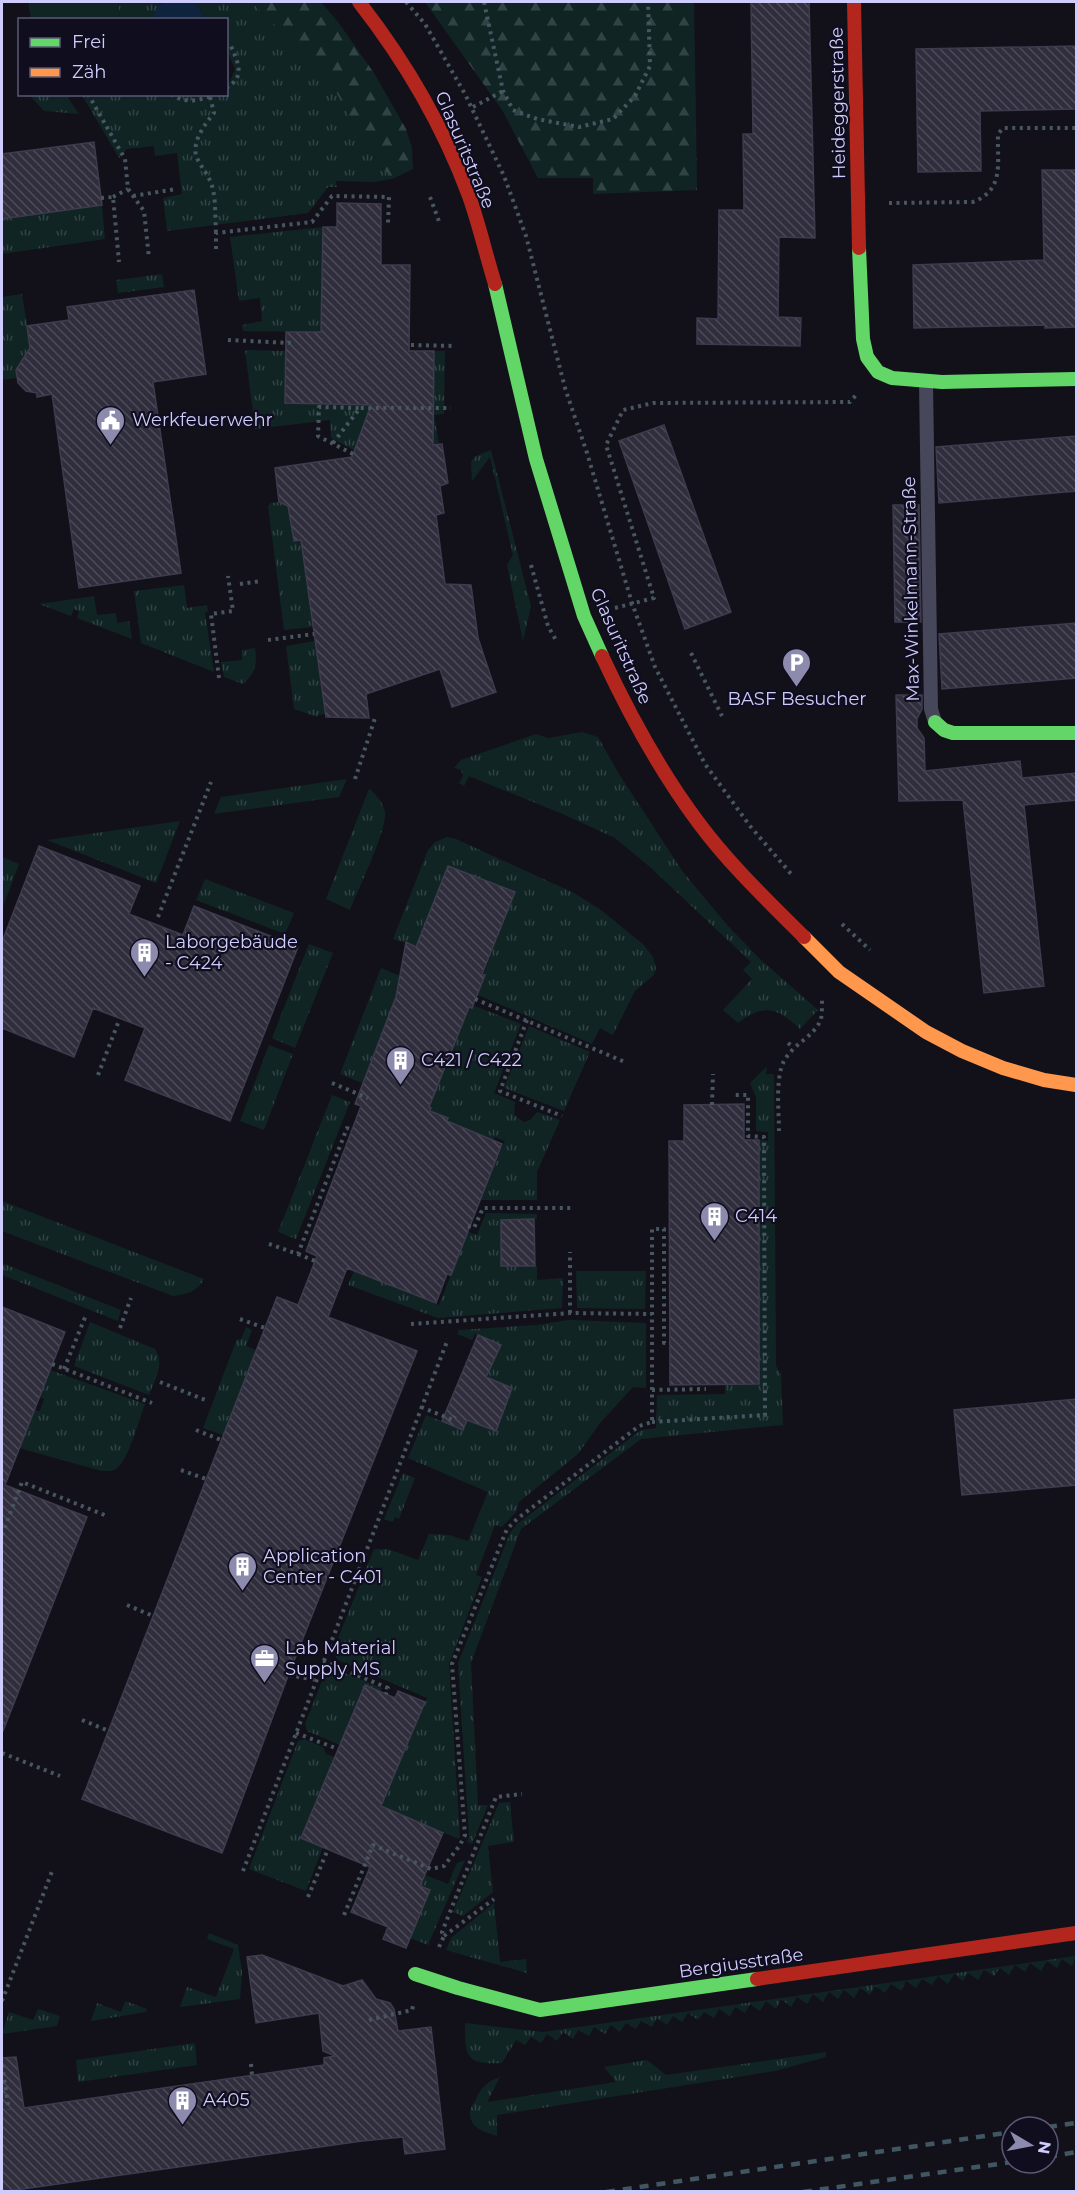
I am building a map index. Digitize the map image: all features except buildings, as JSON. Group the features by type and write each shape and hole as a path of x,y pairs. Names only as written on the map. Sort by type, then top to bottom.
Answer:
{"street":[{"name":"Glasuritstraße","path":"359,2 388,39 422,94 469,197 500,299 536,459 584,616 614,681 655,758 699,823 749,883 839,972 917,1026 962,1051 1003,1068 1044,1080 1077,1085"},
{"name":"Heideggerstraße","path":"854,2 861,326 868,362 876,371 893,379 926,382"},
{"path":"926,382 1077,379"},
{"name":"Max-Winkelmann-Straße","path":"935,722 944,730 953,733 1077,733"},
{"name":"Bergiusstraße","path":"421,1975 458,1988 540,2010 1077,1933"}],"lane":[{"name":"Max-Winkelmann-Straße","path":"926,382 931,709 935,722"}],"path":[{"path":"406,2 425,24 472,107 504,177 526,236 565,388 632,603 655,667 705,764 750,826 795,879"},
{"path":"484,2 503,91 513,110 537,119 579,127 613,119 635,96 650,66 648,2"},
{"path":"228,86 237,78 240,66 231,46"},
{"path":"472,107 503,91"},
{"path":"89,96 125,159 128,189 144,210 149,258"},
{"path":"174,96 190,101 212,96 214,113 203,127 196,145 196,157 213,189 216,249"},
{"name":"Heideggerstraße","path":"858,203 973,202 982,199 995,185 998,177 998,134 1003,128 1077,128"},
{"path":"101,198 112,197 128,189"},
{"path":"133,196 176,189"},
{"path":"428,191 440,225"},
{"path":"216,232 312,222 332,196 388,197 388,224"},
{"path":"112,197 119,262"},
{"path":"228,340 291,342"},
{"path":"411,345 454,346"},
{"path":"632,603 654,598 606,445 623,410 652,403 850,402"},
{"path":"353,454 318,436 319,407 451,408"},
{"path":"333,443 360,408"},
{"path":"529,559 548,626"},
{"path":"219,678 211,614 233,611 228,576"},
{"path":"240,584 261,581"},
{"path":"268,640 314,634"},
{"path":"691,653 722,716"},
{"path":"355,779 375,718"},
{"path":"158,917 211,782"},
{"path":"836,918 878,957"},
{"path":"779,1131 779,1093 783,1063 793,1047 815,1029 821,1018 822,996"},
{"path":"475,999 625,1062"},
{"path":"527,1020 500,1091 562,1116"},
{"path":"98,1075 118,1023"},
{"path":"788,1043 793,1047"},
{"path":"712,1104 713,1074"},
{"path":"332,1083 368,1098"},
{"path":"344,1915 373,1845 430,1869 444,1866 465,1835 452,1664 507,1529 639,1426 652,1422 765,1414 764,1137 748,1137 748,1095 735,1095"},
{"path":"298,1254 347,1128 352,1130"},
{"path":"468,1226 474,1228 483,1208 571,1208"},
{"path":"652,1422 652,1229 664,1229 664,1343 670,1343"},
{"path":"269,1244 315,1261"},
{"path":"570,1252 570,1313"},
{"path":"120,1328 131,1298"},
{"path":"411,1324 570,1313 652,1314"},
{"path":"64,1369 86,1315"},
{"path":"240,1318 265,1328"},
{"path":"243,1871 448,1339"},
{"path":"52,1364 152,1403"},
{"path":"160,1382 208,1401"},
{"path":"652,1390 706,1389"},
{"path":"421,1407 453,1420 455,1416"},
{"path":"196,1431 221,1440"},
{"path":"181,1470 206,1479"},
{"path":"2,1535 22,1482 107,1516"},
{"path":"127,1605 153,1616"},
{"path":"323,1661 388,1688 386,1694"},
{"path":"289,1675 316,1680"},
{"path":"82,1720 109,1731"},
{"path":"296,1732 338,1749"},
{"path":"2,1753 60,1776"},
{"path":"444,1936 442,1932 496,1797 522,1794"},
{"path":"308,1897 328,1849"},
{"path":"2,2001 53,1869"},
{"path":"369,2020 412,2010 421,1975 444,1936 494,1899"},
{"path":"251,2064 252,2076"},
{"path":"2,2065 9,2110"}],"green space":[{"path":"28,2 118,2 120,18 31,18"},
{"path":"118,2 166,2 158,5 153,18 120,18"},
{"path":"194,2 252,2 329,79 363,142 392,179 374,182 336,181 337,187 328,187 308,213 167,231 163,198 182,194 177,153 155,156 154,146 127,149 119,158 83,96 228,96 228,83 235,69 228,53 228,18 206,18"},
{"path":"252,2 321,2 374,73 406,129 412,148 413,169 392,179 363,142 329,79"},
{"path":"425,2 694,2 697,190 593,194 593,178 538,178 502,110"},
{"path":"72,96 68,98 79,114 44,111 31,97"},
{"path":"102,205 105,239 2,254 2,219"},
{"path":"323,227 321,332 243,331 242,325 262,321 260,298 239,301 230,237"},
{"path":"162,274 164,287 118,293 116,280"},
{"path":"22,294 32,356 16,370 17,378 2,380 2,297"},
{"path":"245,350 286,351 286,403 433,406 434,351 445,351 444,414 434,415 439,445 431,446 361,433 354,450 331,438 330,420 255,429"},
{"path":"491,450 531,606 523,641 507,565 513,555 490,457 472,481 471,462 476,456"},
{"path":"279,502 290,507 294,541 301,540 313,627 284,630 268,506"},
{"path":"184,585 187,608 207,605 208,611 205,613 214,672 141,643 134,591"},
{"path":"94,596 97,615 116,613 117,623 129,621 132,639 77,618 79,611 74,609 71,616 39,604"},
{"path":"315,641 325,714 318,715 318,717 294,709 286,646"},
{"path":"255,648 255,668 243,684 224,677 221,662 242,660 242,650"},
{"path":"582,732 598,737 619,774 683,872 728,926 760,959 818,1010 800,1029 785,1016 771,1011 756,1013 738,1023 723,1010 752,979 743,970 751,962 650,867 615,838 469,776 464,786 459,783 463,776 461,770 454,768 461,760 536,734 548,738"},
{"path":"347,779 339,797 214,814 221,797"},
{"path":"369,789 383,805 384,821 377,846 350,910 326,899"},
{"path":"180,821 156,883 47,840"},
{"path":"447,837 456,839 574,893 601,910 644,945 653,957 656,968 654,975 635,991 613,1035 600,1028 592,1044 476,994 515,892 448,866 416,946 393,939 428,850 435,842"},
{"path":"2,857 19,864 2,909"},
{"path":"205,879 294,913 285,934 196,900"},
{"path":"309,944 333,953 295,1048 272,1038"},
{"path":"381,968 400,976 403,980 362,1083 340,1074"},
{"path":"472,1005 521,1024 494,1093 515,1102 514,1115 524,1122 530,1120 537,1112 560,1120 537,1172 537,1200 478,1200 505,1141 495,1137 493,1140 447,1121 448,1118 430,1111 429,1107 469,1007"},
{"path":"529,1026 590,1052 564,1111 504,1088"},
{"path":"269,1045 293,1054 264,1130 240,1121"},
{"path":"767,1066 766,1074 774,1074 776,1366 781,1374 783,1425 641,1439 521,1529 471,1663 478,1805 488,1805 472,1844 467,1842 469,1837 458,1663 510,1533 517,1524 641,1430 656,1428 657,1395 725,1394 725,1384 759,1384 759,1140 768,1141 768,1132 756,1131 756,1097 750,1083"},
{"path":"332,1095 350,1102 296,1239 278,1232"},
{"path":"2,1201 204,1279 191,1292 173,1296 2,1231"},
{"path":"486,1213 537,1214 537,1219 501,1220 501,1266 537,1266 537,1280 563,1278 562,1308 438,1318 348,1285 354,1271 439,1305 450,1277 448,1275 466,1231 477,1235"},
{"path":"2,1263 121,1310 118,1321 2,1275"},
{"path":"576,1271 646,1271 645,1309 577,1308"},
{"path":"569,1320 646,1323 646,1388 633,1387 600,1423 578,1454 519,1502 516,1512 502,1527 495,1525 476,1575 482,1577 449,1664 459,1839 403,1816 370,1833 427,1698 338,1660 333,1651 374,1549 388,1549 418,1560 429,1534 449,1535 468,1541 488,1492 408,1458 426,1415 457,1427 461,1418 496,1431 512,1388 486,1378 501,1345 475,1334 472,1340 457,1334 459,1330 536,1325"},
{"path":"90,1322 155,1349 159,1366 149,1395 74,1366"},
{"path":"246,1327 252,1330 246,1346 256,1350 223,1435 203,1428 237,1339 241,1340"},
{"path":"50,1370 145,1404 125,1457 116,1469 102,1471 19,1448 34,1410 40,1411 44,1399 39,1397"},
{"path":"403,1473 415,1478 399,1519 395,1517 393,1522 384,1519"},
{"path":"335,1669 382,1688 340,1745 307,1731 305,1724 325,1673"},
{"path":"304,1739 323,1747 326,1754 335,1757 323,1847 306,1891 249,1869 298,1741"},
{"path":"510,1802 514,1842 488,1846 493,1892 463,1916 453,1912 499,1803"},
{"path":"386,1859 448,1884 457,1863 465,1860 428,1945 410,1938 430,1890 370,1865"},
{"path":"494,1903 500,1962 526,1959 527,1973 446,1950 451,1938"},
{"path":"209,1933 238,1945 242,1972 240,1999 180,2007 187,1987 216,1997 234,1949 207,1939"},
{"path":"1076,1956 1072,1966 1062,1959 1057,1968 1047,1961 1041,1971 1030,1963 1025,1972 1015,1965 1009,1975 1000,1968 994,1976 984,1970 978,1980 968,1973 963,1981 954,1974 948,1984 938,1976 932,1985 922,1979 916,1988 906,1981 901,1991 891,1984 885,1993 875,1986 870,1995 860,1988 854,1998 844,1990 838,1999 829,1992 823,2002 813,1994 807,2004 797,1997 791,2007 781,1999 776,2009 766,2001 760,2011 750,2004 745,2013 735,2007 730,2016 719,2009 714,2018 704,2012 698,2020 688,2013 682,2022 673,2016 667,2025 657,2018 652,2027 641,2021 636,2029 626,2023 620,2032 611,2025 605,2034 594,2027 589,2036 578,2030 573,2039 563,2032 557,2041 547,2034 541,2043 531,2037 525,2045 516,2040 502,2063 474,2060 467,2051 465,2023 543,2032"},
{"path":"125,2001 147,2009 146,2012 91,2021 97,2003 121,2012"},
{"path":"38,2009 60,2016 57,2026 2,2034 9,2012 33,2020"},
{"path":"195,2043 197,2065 78,2082 76,2060"},
{"path":"826,2052 826,2057 775,2071 497,2115 497,2136 475,2126 470,2117 471,2109 482,2088 500,2077 487,2102 616,2082 604,2067 647,2060 666,2075"}],"water":[{"path":"166,2 194,2 206,18 152,18 158,5"}],"railway":[{"path":"1060,2125 1076,2123"},
{"path":"606,2192 1000,2134"},
{"path":"1060,2155 1076,2152"},
{"path":"803,2192 1000,2164"}],"traffic: fast":[{"path":"859,248 863,339 867,357 878,372 892,378 942,382 1076,379"},
{"path":"495,284 536,459 584,616 602,656"},
{"path":"935,722 944,730 953,733 1076,733"},
{"path":"415,1974 540,2010 757,1979"}],"traffic: slow":[{"path":"804,937 839,972 926,1032 962,1051 1003,1068 1044,1080 1076,1085"}],"traffic: jam":[{"path":"359,2 392,47 435,119 469,196 495,284"},
{"path":"854,2 859,248"},
{"path":"602,656 646,742 698,822 735,867 804,937"},
{"path":"757,1979 1076,1933"}],"place":[{"name":"Werkfeuerwehr","path":"111,446"},
{"name":"BASF Besucher","path":"797,688"},
{"name":"Laborgebäude - C424","path":"144,978"},
{"name":"C421 / C422","path":"400,1086"},
{"name":"C414","path":"714,1242"},
{"name":"Application Center - C401","path":"242,1592"},
{"name":"Lab Material Supply MS","path":"264,1684"},
{"name":"A405","path":"182,2126"}]}
